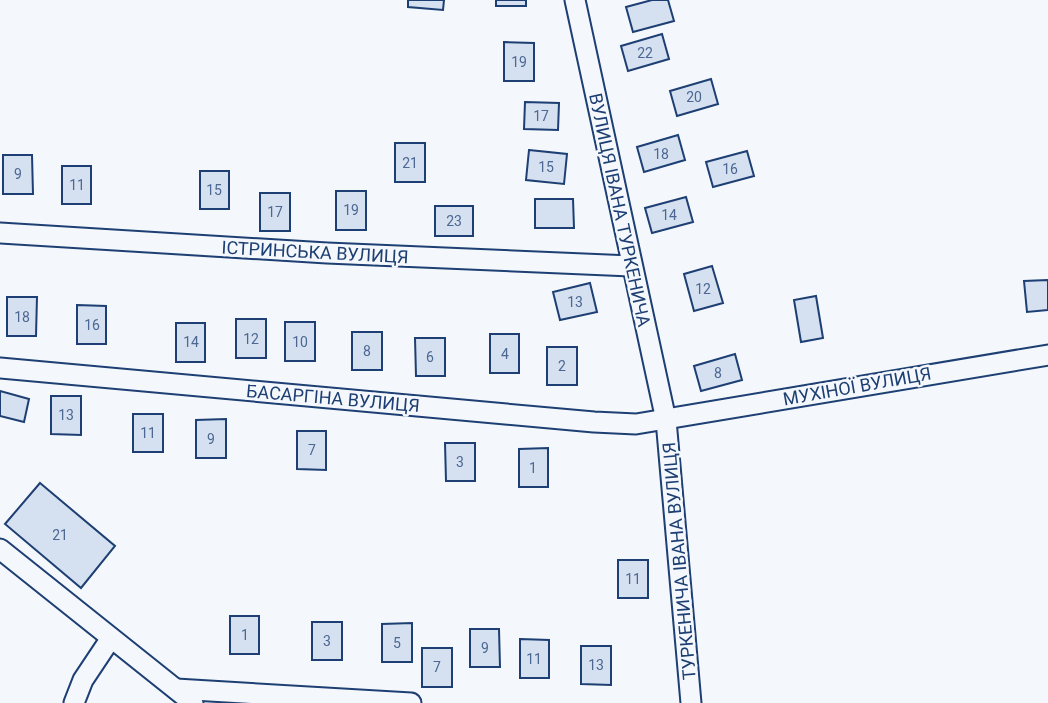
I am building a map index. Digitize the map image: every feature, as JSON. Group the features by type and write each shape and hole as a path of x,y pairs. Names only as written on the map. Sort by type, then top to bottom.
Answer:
{"street":[{"name":"ВУЛИЦЯ ІВАНА ТУРКЕНИЧА","path":"575,0 666,420"},
{"name":"ІСТРИНСЬКА ВУЛИЦЯ","path":"0,233 327,253 631,266"},
{"name":"МУХІНОЇ ВУЛИЦЯ","path":"666,420 1048,355"},
{"name":"БАСАРГІНА ВУЛИЦЯ","path":"0,368 594,422 636,424 666,420"},
{"name":"ТУРКЕНИЧА ІВАНА ВУЛИЦЯ","path":"666,420 691,703"},
{"path":"0,549 193,703"},
{"path":"74,703 83,680 111,638"},
{"path":"176,689 411,703"}],"building":[{"path":"408,0 444,0 443,10 408,7"},
{"path":"496,0 526,0 526,6 496,6"},
{"path":"652,0 668,0 674,21 633,32 626,7"},
{"path":"662,34 669,59 628,71 621,46"},
{"path":"504,42 534,43 534,81 504,81"},
{"path":"711,79 718,104 677,116 670,91"},
{"path":"525,102 559,103 558,130 524,129"},
{"path":"678,135 685,160 644,172 637,147"},
{"path":"395,143 425,143 425,182 395,182"},
{"path":"529,150 567,154 564,184 526,180"},
{"path":"747,151 754,176 713,187 706,162"},
{"path":"3,155 32,155 33,194 3,194"},
{"path":"62,166 91,166 91,204 62,204"},
{"path":"200,171 229,171 229,209 200,209"},
{"path":"336,191 366,191 366,230 336,230"},
{"path":"260,193 290,193 290,231 260,231"},
{"path":"686,197 693,222 652,233 645,208"},
{"path":"535,199 573,199 574,228 535,228"},
{"path":"435,206 473,206 473,236 435,236"},
{"path":"712,266 723,303 694,311 684,274"},
{"path":"1048,280 1048,310 1027,312 1024,281"},
{"path":"590,283 597,312 560,320 553,292"},
{"path":"816,296 823,338 801,342 794,300"},
{"path":"7,297 37,297 36,336 7,336"},
{"path":"77,305 106,306 106,344 77,344"},
{"path":"236,319 266,319 266,358 236,358"},
{"path":"285,322 315,322 315,361 285,361"},
{"path":"176,323 205,323 205,362 176,362"},
{"path":"352,332 382,332 382,370 352,370"},
{"path":"490,334 519,334 519,373 490,373"},
{"path":"415,338 445,338 445,376 416,376"},
{"path":"547,347 577,347 577,385 547,385"},
{"path":"735,354 742,380 701,391 694,366"},
{"path":"0,391 29,399 24,422 0,416"},
{"path":"51,396 81,396 81,435 51,434"},
{"path":"133,414 163,414 163,452 133,452"},
{"path":"226,419 226,458 196,458 196,420"},
{"path":"297,431 326,431 326,470 297,469"},
{"path":"445,443 475,443 475,481 446,481"},
{"path":"548,448 548,487 519,487 519,449"},
{"path":"40,483 115,546 81,588 5,524"},
{"path":"618,560 648,560 648,598 618,598"},
{"path":"230,616 259,616 259,654 230,654"},
{"path":"312,622 342,622 342,660 312,660"},
{"path":"412,623 412,662 382,662 382,624"},
{"path":"470,629 499,629 500,667 470,667"},
{"path":"520,639 549,640 549,678 520,678"},
{"path":"581,646 611,646 611,685 581,684"},
{"path":"422,648 452,648 452,687 422,687"}]}
